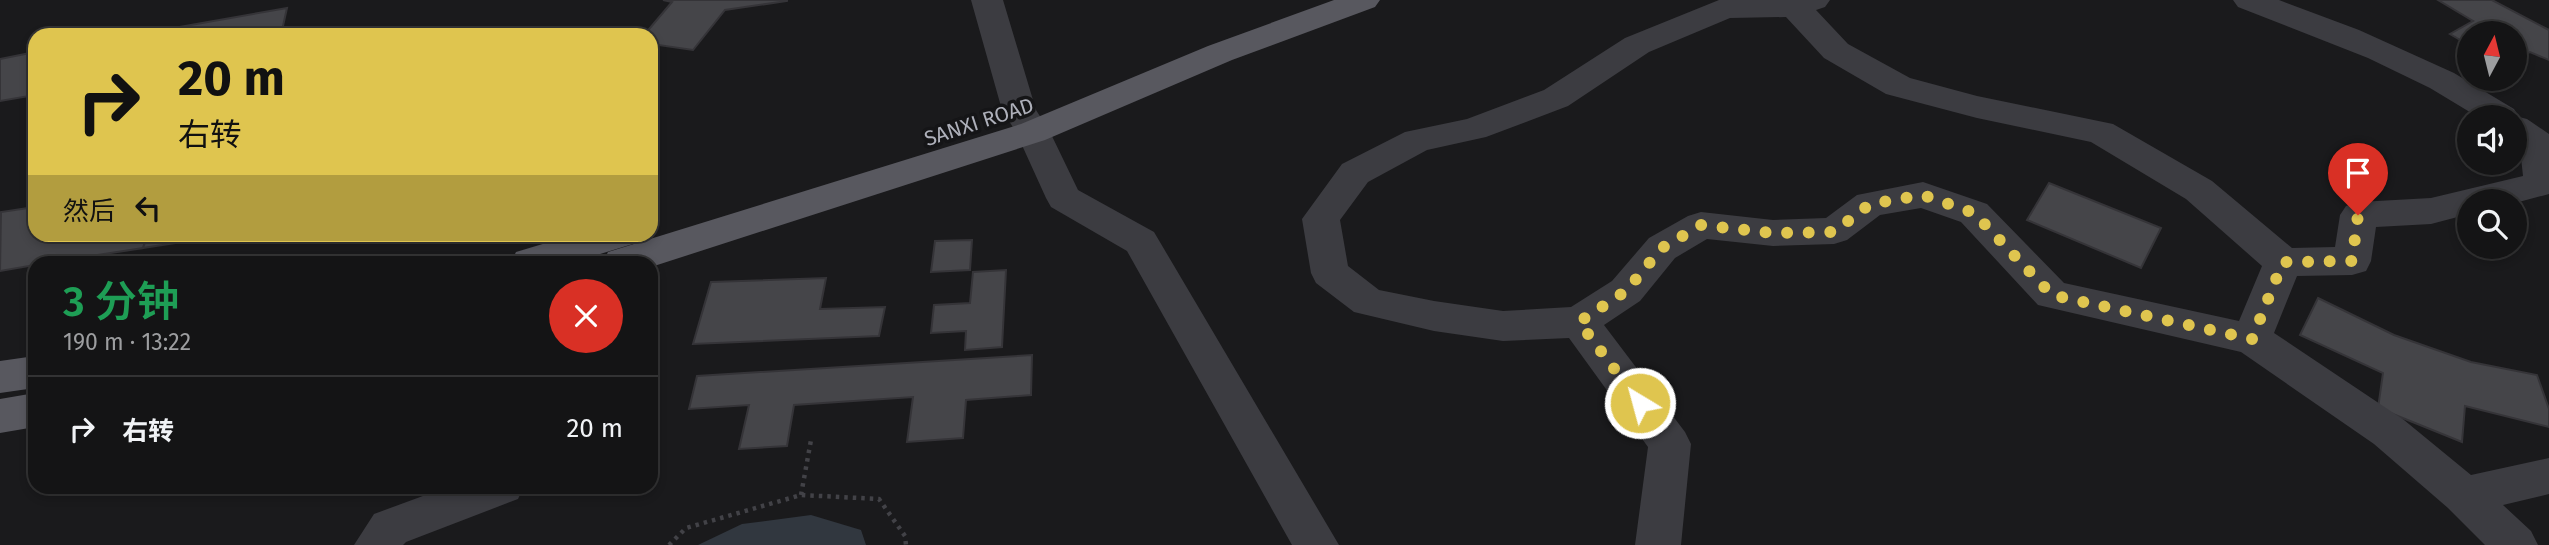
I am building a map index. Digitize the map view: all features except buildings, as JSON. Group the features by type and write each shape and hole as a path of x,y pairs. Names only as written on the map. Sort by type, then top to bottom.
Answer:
{"main road":[{"name":"SANXI ROAD","path":"1026,121 1195,38 1301,0"},
{"name":"SANXI ROAD","path":"658,224 1026,121 1364,0"},
{"path":"637,256 1026,121"},
{"path":"550,256 596,242"},
{"path":"0,377 28,373"},
{"path":"0,416 28,411"}],"street":[{"path":"987,0 1026,121 1064,198 1141,242 1316,545"},
{"path":"2249,0 2361,41 2464,90 2485,105"},
{"path":"2457,204 2431,211 2358,215 2352,261 2283,262 2199,190 2101,132 1977,107 1898,86 1836,51 1805,4 1725,8 1637,45 1556,98 1474,129 1417,140 1355,173 1321,219 1330,273 1368,302 1434,316 1503,326 1579,322 1626,291 1662,248 1701,225 1773,233 1834,232 1870,204 1923,195 1974,213 2052,295 2252,339 2389,432 2463,495 2515,545"},
{"path":"2521,189 2542,184 2537,143 2527,136"},
{"path":"2252,339 2283,262"},
{"path":"1579,322 1670,444 1658,545"},
{"path":"2463,495 2549,476"},
{"path":"377,545 390,528 481,494"}],"path":[{"path":"801,495 811,440"},
{"path":"669,545 686,528 801,495 879,499 905,536 906,545"}],"shaded area":[{"path":"811,515 861,530 866,545 698,545 742,524"}],"route":[{"path":"1640,403 1579,322 1626,291 1662,248 1701,225 1773,233 1834,232 1870,204 1923,195 1974,213 2052,295 2252,339 2283,262 2352,261 2358,215"}]}
